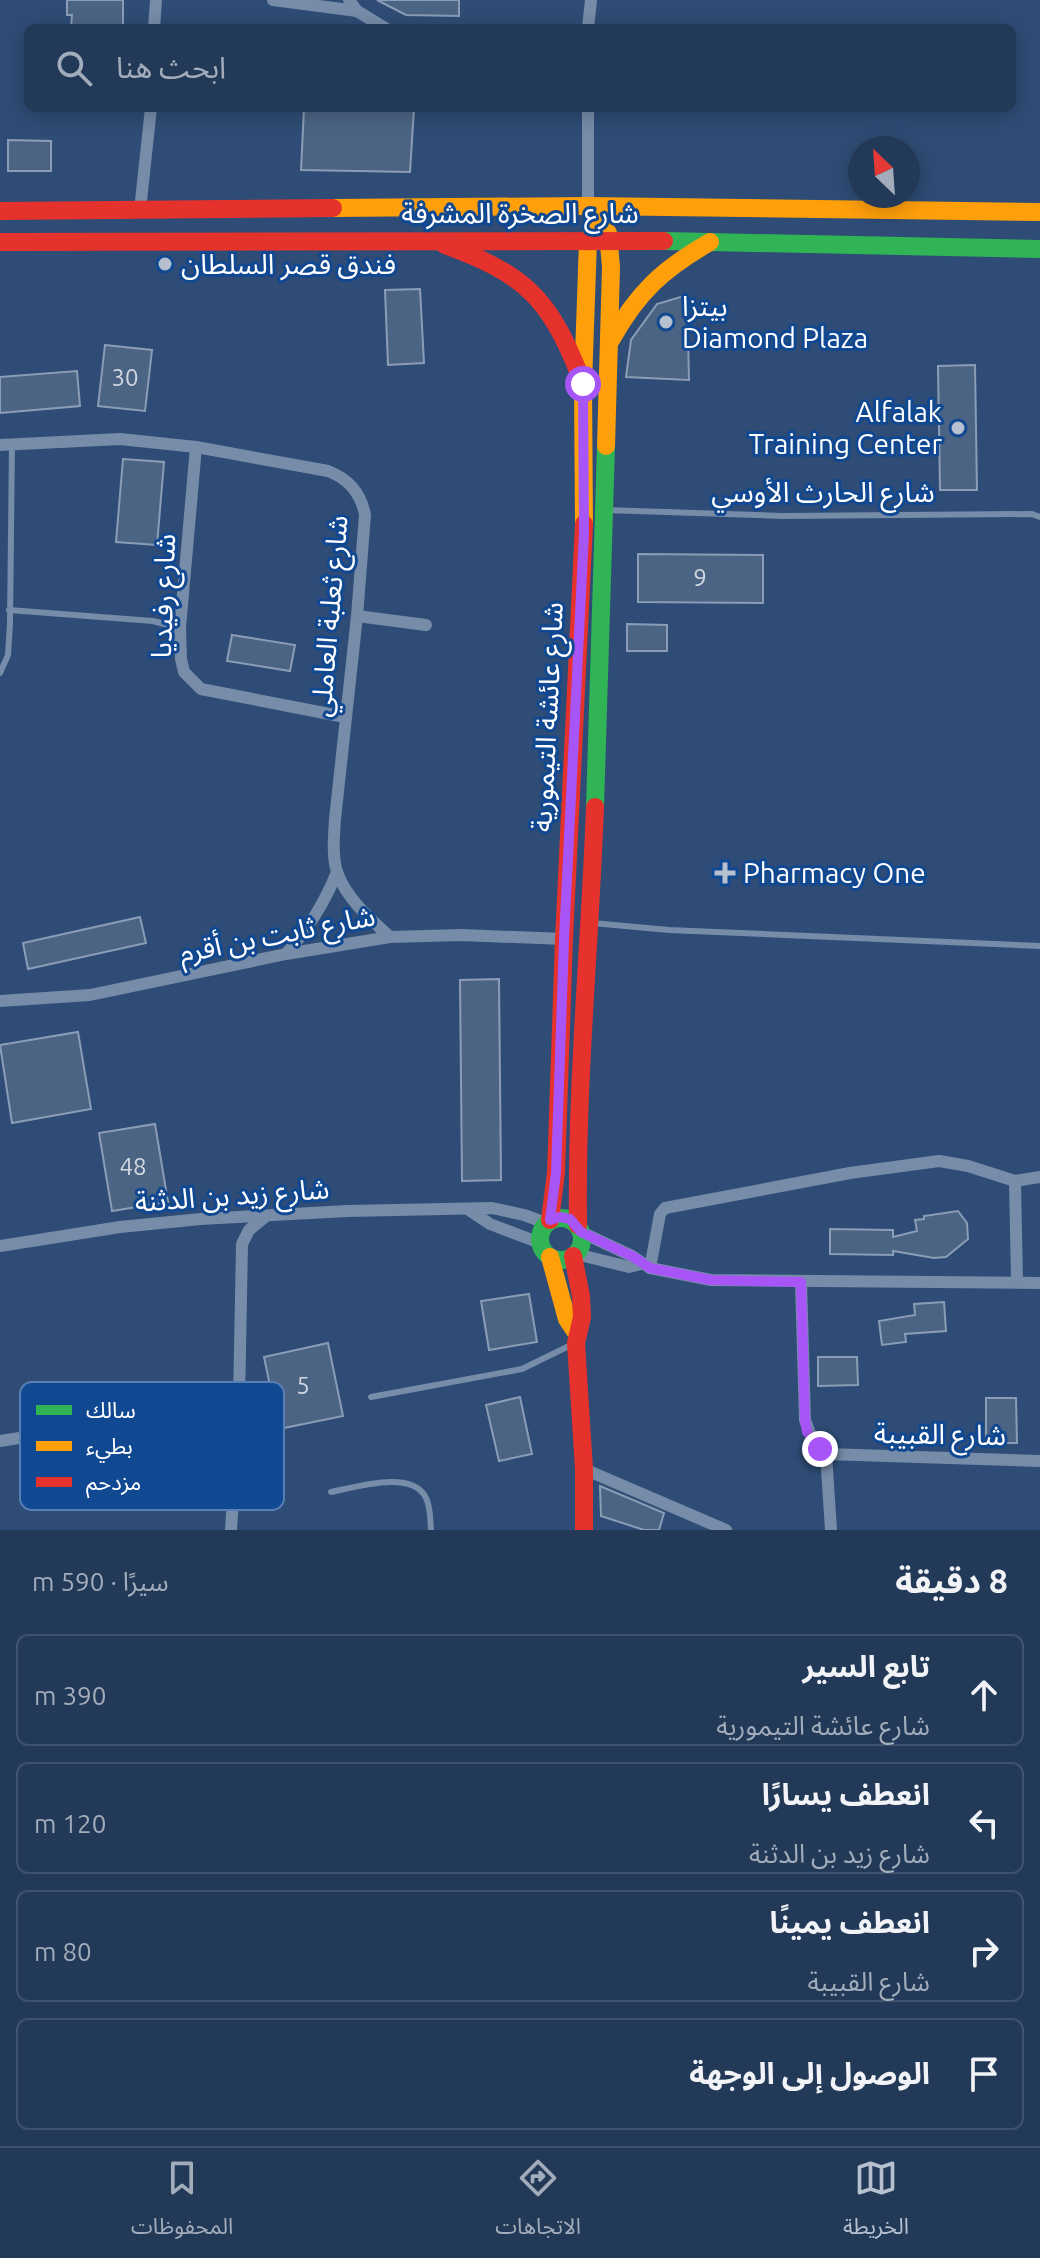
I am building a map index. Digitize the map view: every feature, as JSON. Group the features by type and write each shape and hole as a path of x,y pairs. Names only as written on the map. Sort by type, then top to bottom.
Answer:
{"street":[{"path":"154,24 156,0"},
{"path":"273,0 357,11"},
{"path":"349,0 357,11 378,24"},
{"path":"588,24 591,0"},
{"path":"140,210 151,112"},
{"path":"588,112 599,211"},
{"name":"شارع الصخرة المشرفة","path":"0,211 1040,212"},
{"name":"شارع عائشة التيمورية","path":"580,1228 577,1164 582,1036 591,923 605,510 610,241 599,211"},
{"name":"شارع عائشة التيمورية","path":"548,1222 556,1173 584,533 583,384 588,241 599,211"},
{"path":"431,240 502,267 521,280 555,321 583,384"},
{"path":"608,346 627,310 652,278 712,241"},
{"name":"شارع الصخرة المشرفة","path":"0,242 712,241 1040,249"},
{"name":"شارع ثعلبة العاملي","path":"6,444 120,439 196,447 328,471 352,486 362,501 365,515 334,851 337,872 358,906 390,937"},
{"name":"شارع رفيديا","path":"196,447 180,628 184,672 201,689 345,717"},
{"path":"357,616 426,625"},
{"name":"شارع ثعلبة العاملي","path":"286,954 308,929 326,900 337,872"},
{"name":"شارع ثابت بن أقرم","path":"0,1001 90,995 286,954 390,937 448,935 564,939"},
{"path":"646,1266 660,1214 670,1207 850,1173 939,1161 968,1166 1015,1181 1040,1177"},
{"path":"1015,1181 1017,1281"},
{"name":"شارع زيد بن الدثنة","path":"0,1246 201,1219 348,1211 492,1208 548,1222"},
{"name":"شارع زيد بن الدثنة","path":"469,1210 490,1224 545,1250"},
{"path":"239,1382 242,1244 249,1230 266,1216"},
{"path":"577,1338 567,1319 545,1250 541,1233 548,1222 560,1217 570,1219 646,1266"},
{"path":"545,1250 566,1259 574,1255 581,1247 580,1228"},
{"path":"574,1255 711,1280 1040,1283"},
{"path":"574,1255 582,1317 577,1338 584,1530"},
{"path":"801,1282 805,1420 814,1444 826,1454 831,1530"},
{"path":"0,1441 20,1438"},
{"name":"شارع القبيبة","path":"826,1454 1040,1461"},
{"path":"584,1469 726,1530"},
{"path":"231,1530 232,1510"}],"lane":[{"path":"0,673 8,655 10,623 6,444"},
{"name":"شارع الحارث الأوسي","path":"605,510 783,516 1032,514 1040,517"},
{"path":"9,610 153,621 180,628"},
{"path":"0,621 10,623"},
{"path":"591,923 669,930 1040,946"},
{"path":"371,1397 522,1369 545,1361 577,1338"},
{"path":"331,1492 390,1481 407,1483 425,1494 431,1530"}],"building":[{"path":"67,0 123,0 123,24 71,24 72,15 67,15"},
{"path":"377,0 459,0 459,16 406,15"},
{"path":"304,112 414,112 410,172 301,170"},
{"path":"8,140 51,141 51,171 8,171"},
{"path":"420,289 424,363 388,365 385,290"},
{"name":"بيتزا Diamond Plaza","path":"687,295 689,380 626,377 631,340 657,304"},
{"path":"105,345 152,350 145,411 98,406"},
{"name":"Alfalak Training Center","path":"975,365 977,490 940,490 938,366"},
{"path":"77,371 80,406 0,413 0,377"},
{"path":"123,459 164,462 157,545 116,542"},
{"path":"638,554 763,555 763,603 638,602"},
{"path":"627,624 667,625 667,651 627,651"},
{"path":"232,635 295,645 290,671 227,661"},
{"path":"140,917 146,943 28,969 23,943"},
{"path":"499,979 501,1180 462,1181 460,980"},
{"path":"78,1032 91,1109 12,1123 0,1045"},
{"path":"155,1124 168,1202 112,1211 99,1133"},
{"path":"958,1211 967,1223 968,1239 946,1257 893,1251 893,1255 830,1254 830,1229 893,1230 893,1237 917,1231 915,1220 924,1219 924,1216"},
{"path":"529,1294 537,1342 489,1350 481,1301"},
{"path":"944,1302 946,1331 905,1334 906,1342 882,1345 879,1321 915,1315 914,1304"},
{"path":"328,1343 343,1416 284,1428 284,1382 269,1382 264,1357"},
{"path":"818,1357 857,1357 858,1385 818,1386"},
{"path":"520,1397 532,1454 499,1461 486,1405"},
{"path":"986,1398 1016,1398 1017,1443 986,1443"},
{"path":"600,1486 664,1513 659,1530 644,1530 601,1516"}],"traffic: fast":[{"path":"664,241 1040,249"},
{"path":"595,807 606,446"},
{"path":"561,1218 576,1224 582,1239 576,1254 561,1260 546,1254 540,1239 546,1224 561,1218"}],"traffic: slow":[{"path":"333,208 588,206 1040,212"},
{"path":"588,206 608,233 611,267 606,446"},
{"path":"584,524 583,384 588,241 592,231"},
{"path":"611,340 631,308 653,283 678,262 710,242"},
{"path":"550,1257 567,1319 577,1334"}],"traffic: jam":[{"path":"0,211 333,208"},
{"path":"0,242 664,241"},
{"path":"445,245 495,267 530,292 557,326 580,376"},
{"path":"550,1220 556,1173 584,524"},
{"path":"578,1225 581,1068 595,807"},
{"path":"573,1256 582,1317 576,1343 584,1469 584,1530"}],"place":[{"name":"فندق قصر السلطان","path":"165,264"},
{"name":"بيتزا Diamond Plaza","path":"666,322"},
{"name":"Alfalak Training Center","path":"958,428"},
{"name":"Pharmacy One","path":"725,873"}],"route":[{"path":"583,384 584,533 556,1173 550,1220 560,1217 570,1219 581,1232 650,1268 711,1280 801,1282 805,1420 807,1432 820,1449"}]}
